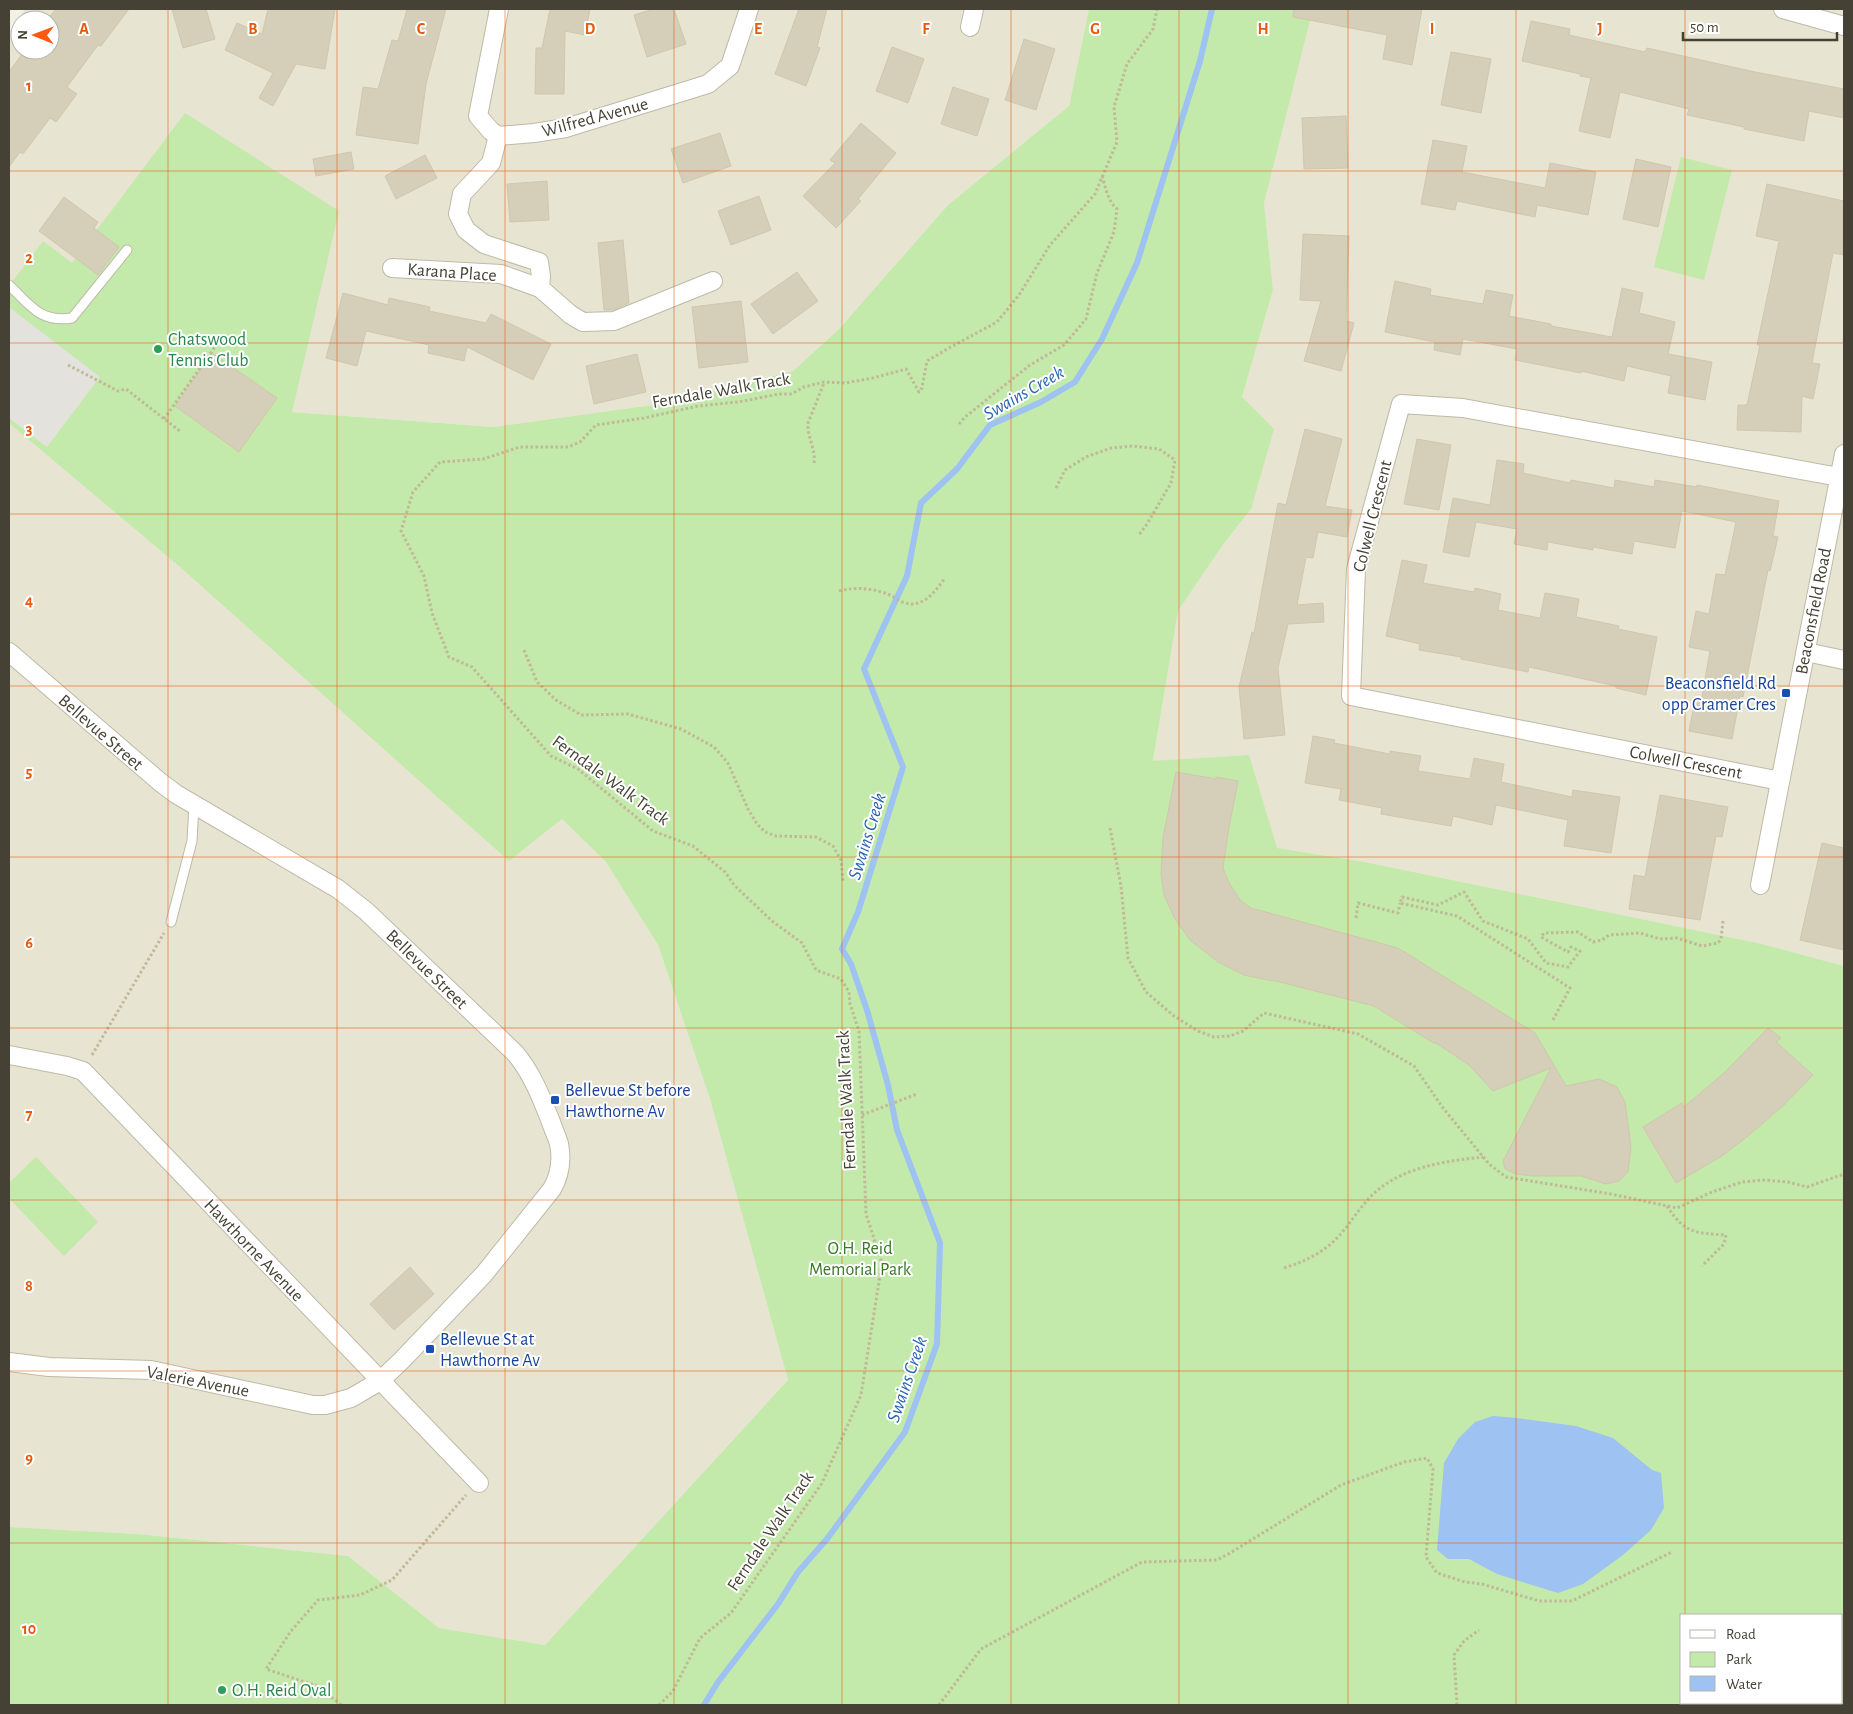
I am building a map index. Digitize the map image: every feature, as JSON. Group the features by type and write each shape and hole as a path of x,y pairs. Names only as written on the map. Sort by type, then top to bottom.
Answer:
{"street":[{"path":"498,136 478,116 499,9"},
{"name":"Wilfred Avenue","path":"498,136 566,128 708,84 730,66 749,9"},
{"path":"970,27 974,9"},
{"path":"1783,9 1844,26"},
{"name":"Karana Place","path":"498,136 491,163 462,194 458,214 466,230 484,244 539,262 540,288"},
{"name":"Karana Place","path":"392,268 500,274 540,288 582,322 614,321 713,281"},
{"name":"Colwell Crescent","path":"1780,781 1351,696 1356,569 1401,404 1463,408 1839,477"},
{"name":"Beaconsfield Road","path":"1760,885 1844,454"},
{"name":"Bellevue Street","path":"9,652 160,782 338,889 366,911 525,1064 559,1143 560,1170 557,1180 484,1274 402,1360 380,1380"},
{"path":"1806,652 1844,660"},
{"path":"9,1055 68,1066 83,1071"},
{"name":"Hawthorne Avenue","path":"83,1071 480,1483"},
{"name":"Valerie Avenue","path":"9,1362 48,1367 152,1370 325,1405 351,1398 380,1380"}],"lane":[{"path":"9,286 42,316 58,320 72,318 127,250"},
{"path":"171,922 192,841 194,804"}],"path":[{"name":"Ferndale Walk Track","path":"659,1705 673,1691 700,1638 731,1613 822,1482 861,1395 882,1263 866,1214 859,1032 850,1004 849,992 841,979 816,970 802,943 772,920 734,885 725,872 693,846 653,831 578,769 551,756 472,667 449,658 432,613 424,576 401,531 413,492 440,462 483,459 520,447 568,447 580,442 596,425 644,418 698,406 738,402 779,394 791,394 804,387 824,382 845,383 874,378 906,369 919,392 922,388 927,362 997,322 1019,295 1050,245 1095,194 1117,142 1114,107 1127,64 1153,29 1157,9"},
{"path":"959,424 965,417 1030,365 1064,345 1086,319 1097,273 1114,232 1117,209 1113,206 1102,174"},
{"path":"164,419 217,344"},
{"path":"68,364 118,391 126,389 180,432"},
{"path":"814,463 815,453 808,429 808,422 824,382"},
{"path":"1056,488 1065,470 1086,457 1112,448 1132,446 1159,449 1175,460 1172,483 1148,524 1139,535"},
{"path":"839,591 853,587 886,593 904,603 920,603 934,594 945,578"},
{"path":"524,650 536,682 556,700 581,716 628,714 681,729 714,747 728,763 748,809 757,824 765,832 776,836 816,837 833,846 841,860 843,881"},
{"path":"1110,828 1121,886 1128,958 1146,992 1174,1016 1214,1037 1230,1036 1243,1031 1264,1013 1358,1034 1414,1066 1442,1108 1489,1164 1506,1177 1612,1194 1677,1208 1712,1192 1742,1182 1763,1180 1788,1182 1807,1187 1844,1174"},
{"path":"1356,918 1358,903 1398,913 1402,897 1438,905 1464,892 1483,921 1528,939 1546,963 1568,967 1580,951 1571,947 1568,952 1541,937 1544,933 1578,932 1593,942 1602,940 1609,934 1640,933 1660,939 1677,938 1702,946 1718,943 1721,939 1723,921"},
{"path":"1400,903 1457,916 1570,988 1553,1020"},
{"path":"83,1071 171,922"},
{"path":"862,1115 918,1094"},
{"path":"1284,1268 1308,1261 1334,1241 1378,1189 1411,1170 1448,1161 1484,1157"},
{"path":"1667,1206 1677,1221 1690,1231 1726,1235 1724,1244 1702,1266"},
{"path":"939,1705 981,1649 1142,1562 1217,1560 1341,1485 1404,1462 1427,1458 1433,1469 1426,1557 1437,1573 1539,1601 1572,1601 1672,1552"},
{"path":"342,1705 317,1686 266,1669 291,1631 318,1600 360,1595 392,1580 461,1499 480,1483"},
{"path":"1458,1705 1454,1655 1464,1641 1479,1630"}],"shaded area":[{"path":"25,9 1089,9 1069,106 948,205 839,329 793,371 667,403 493,427 292,412 509,861 562,819 606,862 658,945 710,1099 788,1380 545,1645 439,1628 348,1556 138,1534 9,1527 9,33 10,32 10,60 60,60 60,10"},
{"path":"1313,9 1844,9 1844,966 1762,944 1365,862 1276,848 1248,755 1153,762 1178,611 1222,546 1251,509 1242,397 1273,290 1264,203"},
{"path":"9,307 100,377 47,447 9,418"}],"green space":[{"name":"O.H. Reid Memorial Park","path":"1089,9 1313,9 1264,203 1273,290 1242,397 1274,429 1251,509 1222,546 1178,611 1153,761 1249,755 1277,848 1365,862 1762,944 1844,966 1844,1705 9,1705 9,1527 138,1534 348,1556 439,1628 545,1645 788,1380 710,1099 658,945 606,862 562,819 509,861 179,566 9,423 9,286 43,241 72,263 185,113 339,211 292,412 493,427 667,403 793,371 839,329 948,205 1069,106"},
{"path":"1681,157 1732,170 1704,280 1654,267"},
{"path":"36,1157 98,1222 64,1256 9,1198 9,1183"}],"water":[{"path":"1493,1416 1576,1426 1613,1438 1652,1470 1661,1473 1664,1508 1651,1530 1623,1555 1583,1584 1558,1593 1497,1574 1469,1559 1448,1559 1437,1550 1444,1463 1458,1439 1475,1422"}],"building":[{"path":"129,9 101,46 98,45 67,87 77,94 56,122 50,118 23,154 20,152 9,167 9,72 18,60 60,60 60,10 55,10"},
{"path":"172,9 206,9 215,39 183,48"},
{"path":"268,9 335,9 325,69 296,64 273,106 259,98 273,73 225,50 237,23 262,34"},
{"path":"407,9 446,9 426,84 418,144 356,135 363,87 378,89 392,40 398,41"},
{"path":"550,9 590,9 585,35 565,31 564,94 535,94 536,48 542,48"},
{"path":"654,9 674,9 686,44 647,57 634,15"},
{"path":"799,9 827,9 817,47 820,48 806,86 775,74"},
{"path":"1294,9 1422,9 1412,65 1383,59 1387,35 1293,17"},
{"path":"1531,21 1570,29 1569,35 1645,52 1647,48 1844,89 1844,118 1809,111 1804,141 1687,115 1689,109 1620,92 1610,138 1579,131 1591,78 1522,61"},
{"path":"1024,39 1055,49 1036,110 1005,100"},
{"path":"892,47 924,59 908,103 876,91"},
{"path":"1451,52 1491,59 1481,113 1441,105"},
{"path":"953,87 989,99 977,136 941,124"},
{"path":"1346,116 1348,168 1304,169 1302,118"},
{"path":"861,123 896,153 858,199 861,201 836,228 803,196 835,163 830,160"},
{"path":"720,133 731,166 683,183 671,149"},
{"path":"1433,140 1467,146 1462,172 1545,188 1550,163 1596,172 1588,215 1537,205 1535,217 1457,201 1455,210 1421,204"},
{"path":"351,152 354,169 316,176 313,159"},
{"path":"425,155 437,178 396,199 385,176"},
{"path":"1636,159 1671,167 1658,227 1623,219"},
{"path":"547,181 549,220 510,222 507,184"},
{"path":"1767,184 1844,201 1844,255 1833,253 1812,363 1820,364 1813,399 1802,396 1801,432 1737,430 1738,405 1747,405 1760,345 1757,345 1779,241 1756,236"},
{"path":"759,196 771,230 731,245 718,211"},
{"path":"64,197 98,222 94,228 119,247 98,275 39,231"},
{"path":"1303,234 1349,236 1346,321 1354,323 1341,371 1304,361 1321,301 1300,300"},
{"path":"623,240 629,303 614,310 604,310 598,243"},
{"path":"797,272 818,301 773,334 751,304"},
{"path":"1395,281 1431,289 1430,295 1483,304 1486,290 1513,295 1509,316 1612,337 1622,288 1643,293 1639,313 1675,322 1668,354 1712,362 1705,400 1668,393 1671,376 1627,366 1624,381 1581,371 1581,373 1515,360 1517,349 1463,339 1460,355 1434,350 1435,342 1385,332"},
{"path":"343,293 388,305 389,298 430,307 429,311 486,323 491,314 551,344 533,380 467,347 464,361 428,353 429,345 366,331 357,366 326,358"},
{"path":"741,301 748,362 699,368 692,307"},
{"path":"212,353 277,398 239,452 175,406"},
{"path":"637,354 646,392 594,404 586,366"},
{"path":"1305,429 1342,439 1325,506 1352,510 1347,537 1318,532 1313,558 1306,557 1297,605 1323,603 1324,622 1288,624 1278,668 1285,735 1244,739 1239,687 1252,632 1254,633 1278,503 1286,505"},
{"path":"1417,439 1451,445 1439,510 1404,504"},
{"path":"1497,460 1524,464 1523,473 1570,483 1571,480 1614,488 1615,480 1654,487 1655,480 1697,487 1697,485 1779,501 1773,536 1778,537 1770,571 1768,570 1743,697 1740,696 1732,739 1689,731 1695,700 1701,702 1710,651 1689,647 1696,611 1709,614 1716,574 1725,575 1736,522 1682,511 1675,548 1634,541 1632,554 1593,547 1593,550 1548,542 1547,550 1514,544 1517,529 1476,522 1469,557 1443,552 1453,498 1490,505"},
{"path":"1402,560 1427,565 1423,583 1474,592 1475,588 1501,594 1498,610 1540,618 1545,593 1579,599 1576,617 1619,626 1618,629 1657,637 1646,695 1616,688 1616,686 1529,667 1528,672 1419,650 1420,644 1386,636"},
{"path":"1313,736 1335,740 1334,743 1390,754 1390,751 1421,756 1418,771 1470,779 1474,758 1504,764 1501,782 1572,797 1573,790 1620,797 1611,853 1564,846 1568,820 1496,805 1492,825 1453,816 1451,826 1381,814 1382,808 1339,800 1341,789 1305,783"},
{"path":"1176,772 1238,781 1223,868 1228,881 1240,900 1251,908 1398,948 1535,1033 1566,1086 1599,1079 1617,1087 1625,1102 1631,1147 1628,1172 1619,1181 1606,1184 1581,1176 1533,1176 1516,1174 1505,1169 1503,1161 1551,1068 1493,1091 1469,1065 1374,1006 1272,980 1244,975 1218,962 1190,940 1175,919 1164,895 1161,874 1163,838"},
{"path":"1660,795 1728,807 1722,837 1716,836 1700,920 1629,909 1634,875 1645,877"},
{"path":"1822,843 1844,848 1844,950 1800,940"},
{"path":"1768,1028 1781,1038 1776,1042 1813,1075 1785,1104 1748,1136 1722,1156 1676,1183 1643,1127 1682,1103 1684,1107 1724,1073"},
{"path":"410,1267 434,1294 394,1330 370,1304"}],"waterway":[{"name":"Swains Creek","path":"704,1705 718,1682 778,1604 798,1572 827,1539 905,1432 937,1344 940,1243 897,1130 888,1085 867,1010 851,964 842,949 858,912 903,767 864,669 907,576 921,503 957,469 990,425 1041,402 1075,382 1102,339 1137,263 1200,61 1212,9"}],"place":[{"name":"Chatswood Tennis Club","path":"158,349"},
{"name":"Beaconsfield Rd opp Cramer Cres","path":"1786,693"},
{"name":"Bellevue St before Hawthorne Av","path":"555,1100"},
{"name":"Bellevue St at Hawthorne Av","path":"430,1349"},
{"name":"O.H. Reid Oval","path":"222,1690"}]}
